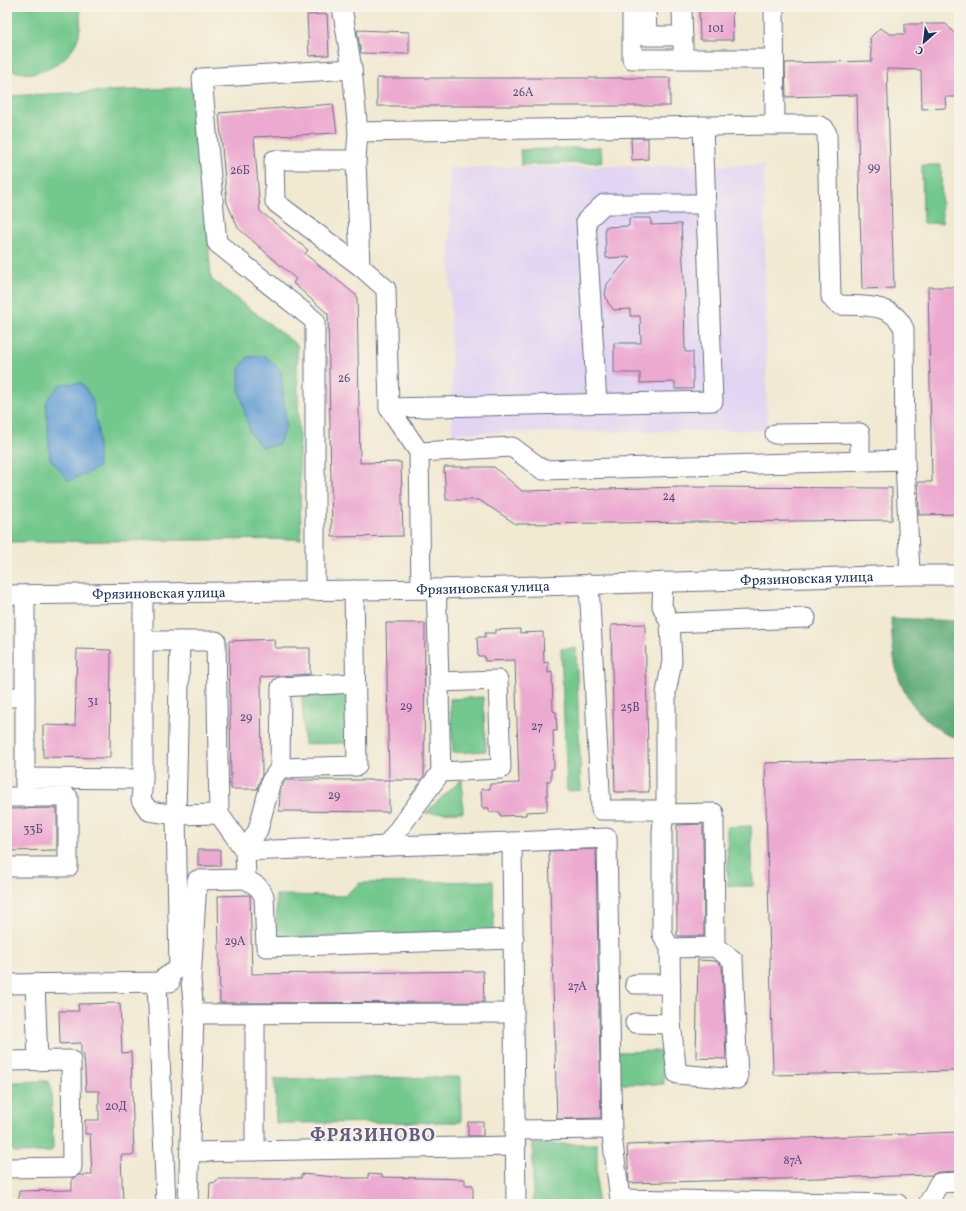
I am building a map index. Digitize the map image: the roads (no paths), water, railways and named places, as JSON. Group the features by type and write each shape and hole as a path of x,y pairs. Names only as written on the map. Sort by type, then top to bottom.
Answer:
{"street":[{"path":"342,7 352,69 358,132 356,160 360,266"},
{"path":"632,7 632,60 774,59"},
{"path":"646,7 647,36 683,36"},
{"path":"682,7 683,59"},
{"path":"774,7 775,125"},
{"path":"315,591 315,321 217,243 202,78 352,69"},
{"path":"358,132 775,125 817,125 824,128 827,134 831,297 834,302 840,305 881,308 891,312 900,319 904,329 905,460 910,575"},
{"path":"389,408 713,401 703,126"},
{"path":"356,160 274,160 275,202 360,266 386,289 389,408 419,452 428,589 438,682 441,772 386,846"},
{"path":"597,403 586,221 604,204 706,204"},
{"path":"775,434 860,433 860,461"},
{"path":"419,452 512,447 543,470 905,460"},
{"name":"Фрязиновская улица","path":"16,595 428,589 910,575 959,575"},
{"path":"662,582 662,606 670,623 672,661 666,693 666,801 662,832 662,934 670,948 671,1024 677,1074 738,1079 733,960 715,947 670,948"},
{"path":"589,584 601,810 714,813 715,947"},
{"path":"280,768 357,766 354,683 354,590"},
{"path":"142,594 144,641 143,779 141,800 149,811 176,815 219,814"},
{"path":"16,595 16,697 25,778 16,797 68,797"},
{"path":"670,623 806,618"},
{"path":"144,641 216,641 219,814 245,851 246,879"},
{"path":"157,983 179,968 176,815 180,641"},
{"path":"438,682 498,680 501,769 441,772"},
{"path":"245,851 258,830 271,781 280,768 281,687 354,683"},
{"path":"25,778 143,779"},
{"path":"7,867 68,867 67,778"},
{"path":"245,851 607,838 612,1129 627,1201 898,1204"},
{"path":"512,842 516,1204"},
{"path":"188,1204 194,1014 191,980 197,880 246,879 258,887 264,896 266,947 514,940"},
{"path":"7,984 157,983 191,980"},
{"path":"157,983 166,1204"},
{"path":"35,984 38,1061"},
{"path":"635,984 671,984"},
{"path":"194,1014 514,1013"},
{"path":"255,1014 255,1151"},
{"path":"635,1023 671,1024"},
{"path":"7,1062 71,1060 72,1166 7,1168"},
{"path":"190,1152 255,1151 516,1138 612,1129"},
{"path":"928,1204 939,1183 959,1182"}],"water":[{"path":"266,356 281,371 286,426 278,445 261,447 250,433 239,389 239,369 248,357"},
{"path":"82,383 92,399 98,431 98,468 69,481 50,459 46,402 60,384"}],"district":[{"name":"ФРЯЗИНОВО","path":"373,1135"}]}
